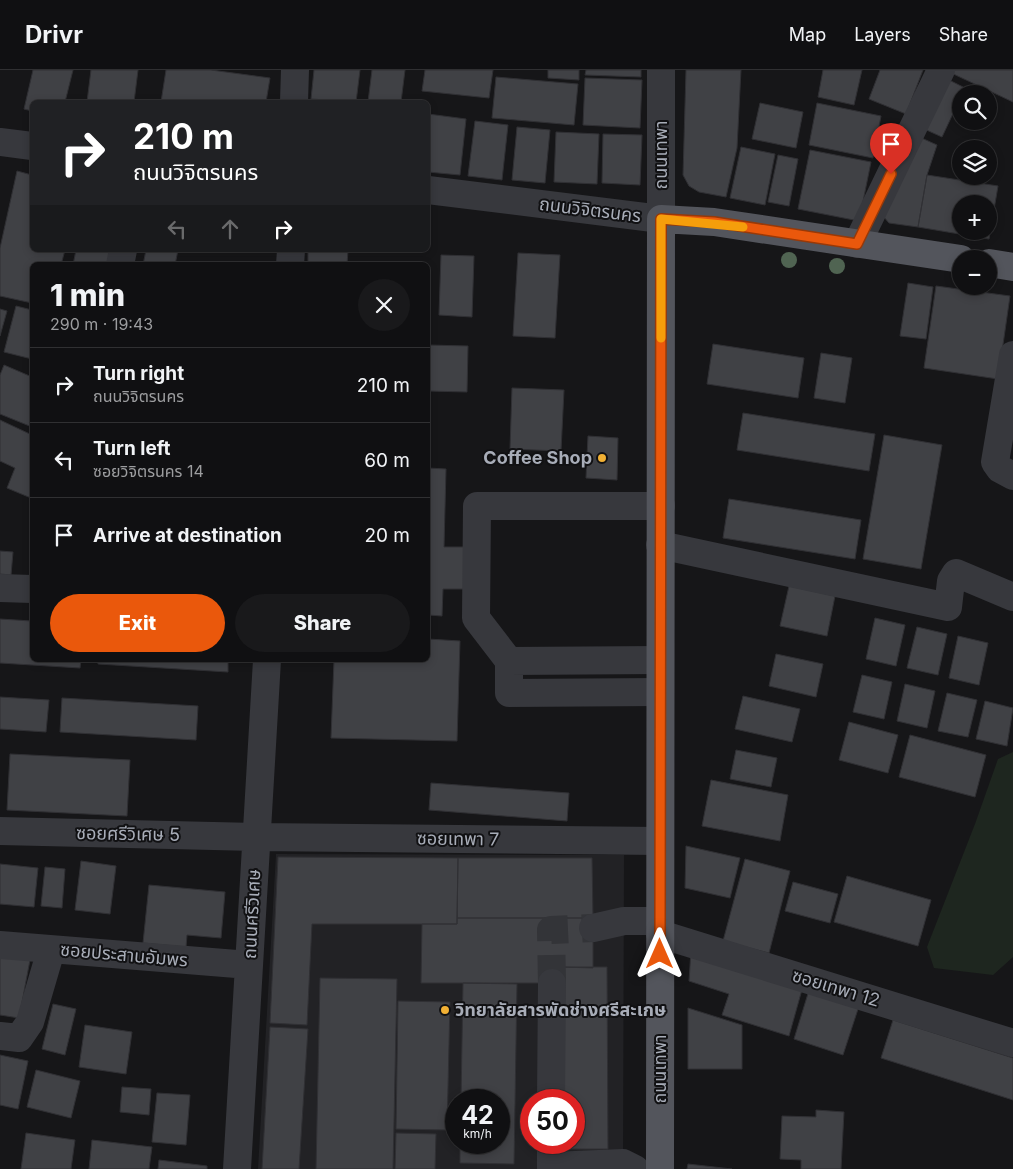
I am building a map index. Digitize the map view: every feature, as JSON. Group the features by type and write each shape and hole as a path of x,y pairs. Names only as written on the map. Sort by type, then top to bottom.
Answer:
{"main road":[{"name":"ถนนวิจิตรนคร","path":"661,219 714,222 952,258"},
{"name":"ถนนเทพา","path":"660,1169 661,219"},
{"path":"997,264 1013,267"}],"street":[{"path":"294,100 295,70"},
{"name":"ถนนเทพา","path":"660,70 661,219"},
{"path":"857,244 941,70"},
{"path":"0,142 30,146"},
{"name":"ถนนวิจิตรนคร","path":"430,190 661,219"},
{"path":"1013,356 995,462 1000,469 1013,476"},
{"path":"660,506 477,506 476,618 509,661 509,692 660,692"},
{"path":"660,546 948,608 951,581 956,573 1013,597"},
{"path":"0,588 30,589"},
{"path":"509,661 660,660"},
{"name":"ถนนศรีวิเศษ","path":"236,1169 267,662"},
{"name":"ซอยศรีวิเศษ 5","path":"0,831 256,837"},
{"name":"ซอยเทพา 7","path":"256,837 660,841"},
{"name":"ซอยเทพา 12","path":"593,928 624,921 660,927 1013,1043"},
{"name":"ซอยประสานอัมพร","path":"0,945 249,965"},
{"path":"0,1036 19,1038 30,1022 51,950"},
{"path":"551,1089 552,983"},
{"path":"551,1159 624,1163 635,1169"}],"shaded area":[{"path":"1013,752 1013,957 993,975 934,968 927,947 998,759"},
{"name":"วิทยาลัยสารพัดช่างศรีสะเกษ","path":"276,854 624,855 623,1169 258,1169"}],"building":[{"path":"33,70 73,70 66,100 30,100 30,110 24,109"},
{"path":"91,70 138,70 134,100 87,100"},
{"path":"166,70 211,70 270,78 266,100 161,100"},
{"path":"314,70 360,70 356,100 311,99"},
{"path":"372,70 405,70 401,100 368,100"},
{"path":"425,70 493,70 489,98 422,91"},
{"path":"548,70 579,70 579,80 548,78"},
{"path":"586,70 641,70 641,77 585,75"},
{"path":"686,70 741,70 737,148 726,197 699,192 689,186 683,175"},
{"path":"823,70 862,70 854,105 818,97"},
{"path":"880,70 923,70 906,114 869,99"},
{"path":"1013,70 1013,102 997,94 997,85 977,85 947,71"},
{"path":"496,77 578,84 574,125 492,118"},
{"path":"585,78 642,80 640,128 583,125"},
{"path":"945,78 959,85 952,85 952,116 942,137 922,128"},
{"path":"760,103 803,112 796,148 752,139"},
{"path":"817,103 881,116 873,158 809,145"},
{"path":"430,114 466,119 460,175 430,172"},
{"path":"475,121 508,125 502,180 468,176"},
{"path":"517,127 550,130 545,183 512,180"},
{"path":"556,132 599,134 597,184 554,182"},
{"path":"603,134 642,135 640,185 602,183"},
{"path":"917,136 937,145 927,175 918,227 889,223 883,216"},
{"path":"741,147 775,154 765,205 730,198"},
{"path":"810,150 871,162 859,221 798,209"},
{"path":"778,155 798,159 789,206 768,202"},
{"path":"17,171 30,174 30,252 64,252 62,262 30,262 30,303 0,296 0,248"},
{"path":"927,175 952,179 952,185 998,186 996,195 952,195 952,233 918,227"},
{"path":"76,252 112,252 110,262 74,262"},
{"path":"146,252 178,252 176,262 144,262"},
{"path":"308,252 348,252 347,262 308,262"},
{"path":"518,253 560,255 555,338 513,336"},
{"path":"441,255 474,256 472,317 439,315"},
{"path":"908,283 933,287 926,339 900,336"},
{"path":"936,286 952,288 952,295 997,294 1010,296 998,379 924,368"},
{"path":"16,306 30,310 30,358 4,352"},
{"path":"0,309 7,311 0,336"},
{"path":"713,344 804,358 798,398 707,384"},
{"path":"430,345 468,346 467,392 430,391"},
{"path":"821,353 852,358 845,403 814,398"},
{"path":"4,365 30,376 30,426 0,414 0,375"},
{"path":"512,388 564,390 561,451 510,449"},
{"path":"743,413 875,434 869,471 737,450"},
{"path":"0,420 30,434 30,498 7,488 15,468 0,461"},
{"path":"884,435 942,445 921,569 863,559"},
{"name":"Coffee Shop","path":"588,436 618,438 617,480 586,478"},
{"path":"430,468 446,469 444,547 466,547 464,589 443,589 442,616 430,615"},
{"path":"729,499 861,520 855,559 723,538"},
{"path":"0,551 13,552 11,575 0,574"},
{"path":"789,586 835,596 827,636 780,626"},
{"path":"875,618 905,625 896,666 866,659"},
{"path":"0,619 30,621 30,662 81,662 80,668 0,663"},
{"path":"917,627 947,634 938,675 907,668"},
{"path":"958,636 988,643 979,685 949,678"},
{"path":"430,639 460,641 457,741 331,738 334,662 430,662"},
{"path":"776,654 823,664 816,697 769,686"},
{"path":"98,662 228,662 228,672 98,664"},
{"path":"862,675 892,682 884,719 853,712"},
{"path":"905,684 935,691 927,728 897,721"},
{"path":"947,693 977,700 968,737 938,731"},
{"path":"743,696 800,709 792,742 735,729"},
{"path":"0,697 49,700 46,732 0,729"},
{"path":"62,698 198,706 196,740 60,732"},
{"path":"985,701 1013,708 1007,746 976,739"},
{"path":"849,722 898,735 888,773 839,760"},
{"path":"910,735 986,755 975,797 899,777"},
{"path":"736,750 777,758 771,787 730,779"},
{"path":"10,754 130,760 127,816 7,810"},
{"path":"711,780 788,795 780,841 702,826"},
{"path":"431,783 569,793 567,821 429,810"},
{"path":"686,846 740,858 730,898 685,888"},
{"path":"278,857 458,858 457,924 312,924 307,1025 270,1023"},
{"path":"458,858 592,858 593,918 457,918"},
{"path":"745,859 790,871 769,953 723,941"},
{"path":"81,861 116,866 110,914 75,910"},
{"path":"0,864 38,868 34,907 0,904"},
{"path":"45,867 65,869 62,908 41,906"},
{"path":"847,876 931,900 918,946 834,922"},
{"path":"793,882 838,894 830,923 785,911"},
{"path":"149,885 225,892 221,938 187,935 186,947 143,943"},
{"path":"457,918 593,918 593,968 561,967 560,983 421,983 422,924 457,924"},
{"path":"691,951 803,986 789,1036 722,1015 729,994 689,981"},
{"path":"0,954 30,960 19,1018 0,1015"},
{"path":"561,967 607,967 608,1149 585,1149 585,1089 561,1089"},
{"path":"320,978 397,979 393,1169 316,1169"},
{"path":"463,983 517,984 514,1164 460,1163 460,1154 510,1154 510,1089 461,1089"},
{"path":"810,987 860,1003 843,1055 794,1039"},
{"path":"398,1001 450,1002 448,1089 445,1089 445,1130 396,1129"},
{"path":"53,1004 76,1009 65,1055 42,1049"},
{"path":"688,1008 742,1025 742,1069 688,1069"},
{"path":"893,1020 1013,1058 1013,1100 881,1058"},
{"path":"85,1025 132,1032 126,1074 79,1067"},
{"path":"270,1027 308,1029 299,1169 262,1169"},
{"path":"0,1055 28,1061 18,1109 0,1105"},
{"path":"36,1070 80,1081 71,1118 27,1107"},
{"path":"122,1087 151,1089 149,1115 120,1112"},
{"path":"157,1093 190,1095 186,1145 152,1142"},
{"path":"816,1110 844,1112 841,1169 801,1169 801,1160 780,1159 782,1116 816,1117"},
{"path":"26,1133 75,1140 71,1169 21,1169"},
{"path":"396,1133 436,1134 435,1169 395,1169"},
{"path":"92,1140 152,1147 149,1169 89,1169"},
{"path":"159,1160 207,1166 207,1169 158,1169"},
{"path":"688,1164 732,1169 687,1169"}],"tunnel":[{"path":"552,983 551,930 593,928"}],"slow traffic":[{"path":"661,338 661,219 714,222 743,227"}],"place":[{"name":"Coffee Shop","path":"602,458"},
{"name":"วิทยาลัยสารพัดช่างศรีสะเกษ","path":"445,1010"}],"route":[{"path":"660,954 661,219 714,222 857,244 891,174"}]}
